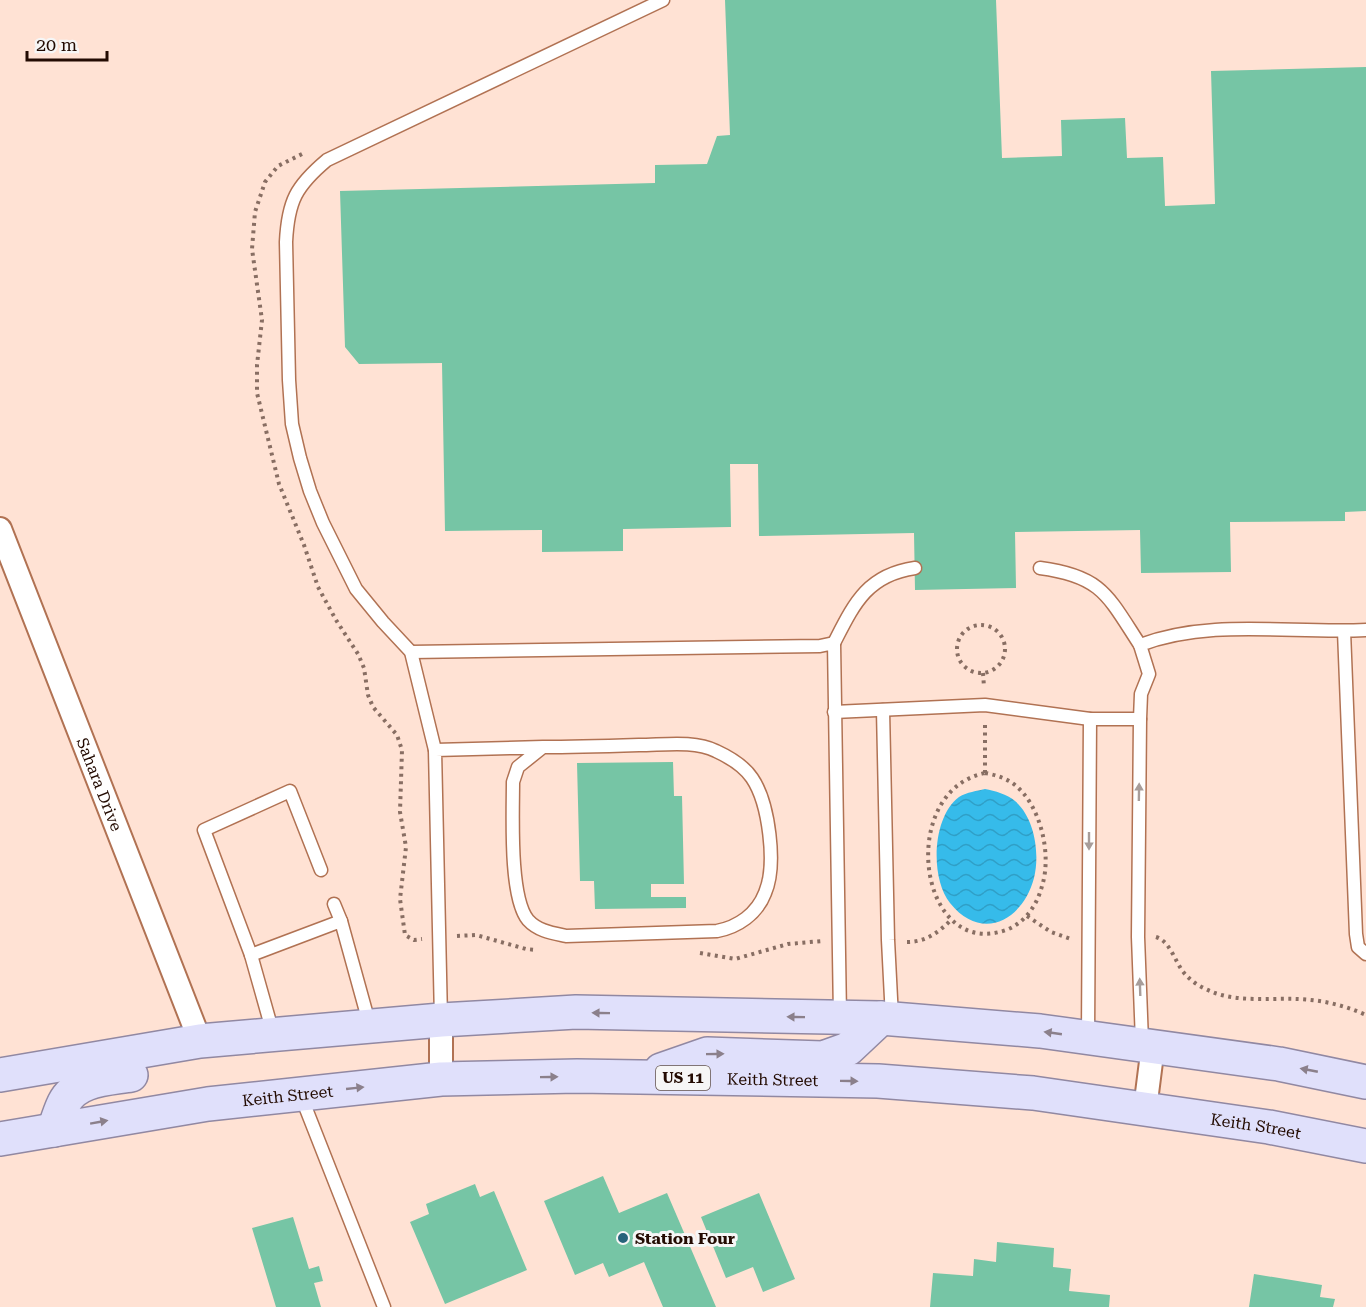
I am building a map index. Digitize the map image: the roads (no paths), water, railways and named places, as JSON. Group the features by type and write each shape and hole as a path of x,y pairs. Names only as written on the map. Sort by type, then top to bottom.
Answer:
{"main road":[{"path":"0,1075 200,1041 441,1020 576,1012 840,1017 1040,1031 1279,1064 1366,1082"},
{"path":"639,1077 707,1053 823,1058 848,1049 886,1019"},
{"path":"54,1130 64,1102 73,1090 93,1081 185,1065 267,1034"},
{"name":"Keith Street","path":"0,1139 208,1104 441,1079 577,1076 878,1081 1033,1093 1269,1127 1366,1146"}],"street":[{"name":"Sahara Drive","path":"0,529 200,1041"},
{"path":"441,1020 441,1079"},
{"path":"1145,1109 1148,1046"}],"lane":[{"path":"441,1020 435,750 411,652 356,589 323,523 300,458 292,424 289,380 287,221 296,193 306,178 327,160 663,0"},
{"path":"840,1017 834,643 855,604 866,590 884,576 915,568"},
{"path":"1040,568 1081,577 1099,588 1114,605 1140,645 1149,674 1141,694 1138,937 1148,1046"},
{"path":"1140,645 1163,636 1194,631 1366,630"},
{"path":"1344,631 1356,934 1358,947 1366,954"},
{"path":"411,652 820,646 834,643"},
{"path":"834,712 985,705 1090,719 1140,719"},
{"path":"883,710 888,940 886,1019"},
{"path":"1088,1038 1090,719"},
{"path":"435,750 543,747 688,744 714,749 734,761 751,776 762,795 770,838 768,878 765,893 755,910 741,924 717,931 566,936 542,931 529,921 521,909 515,889 513,782 518,767 543,747"},
{"path":"267,1034 251,955 204,830 290,791 321,870"},
{"path":"334,904 341,921 370,1026"},
{"path":"251,955 341,921"},
{"path":"300,1094 384,1307"}],"water":[{"path":"985,789 1008,796 1022,808 1031,827 1036,848 1036,868 1029,893 1011,915 988,924 975,922 962,915 950,903 939,879 937,864 939,833 943,818 950,806 962,795"}],"place":[{"name":"Station Four","path":"623,1238"}]}
